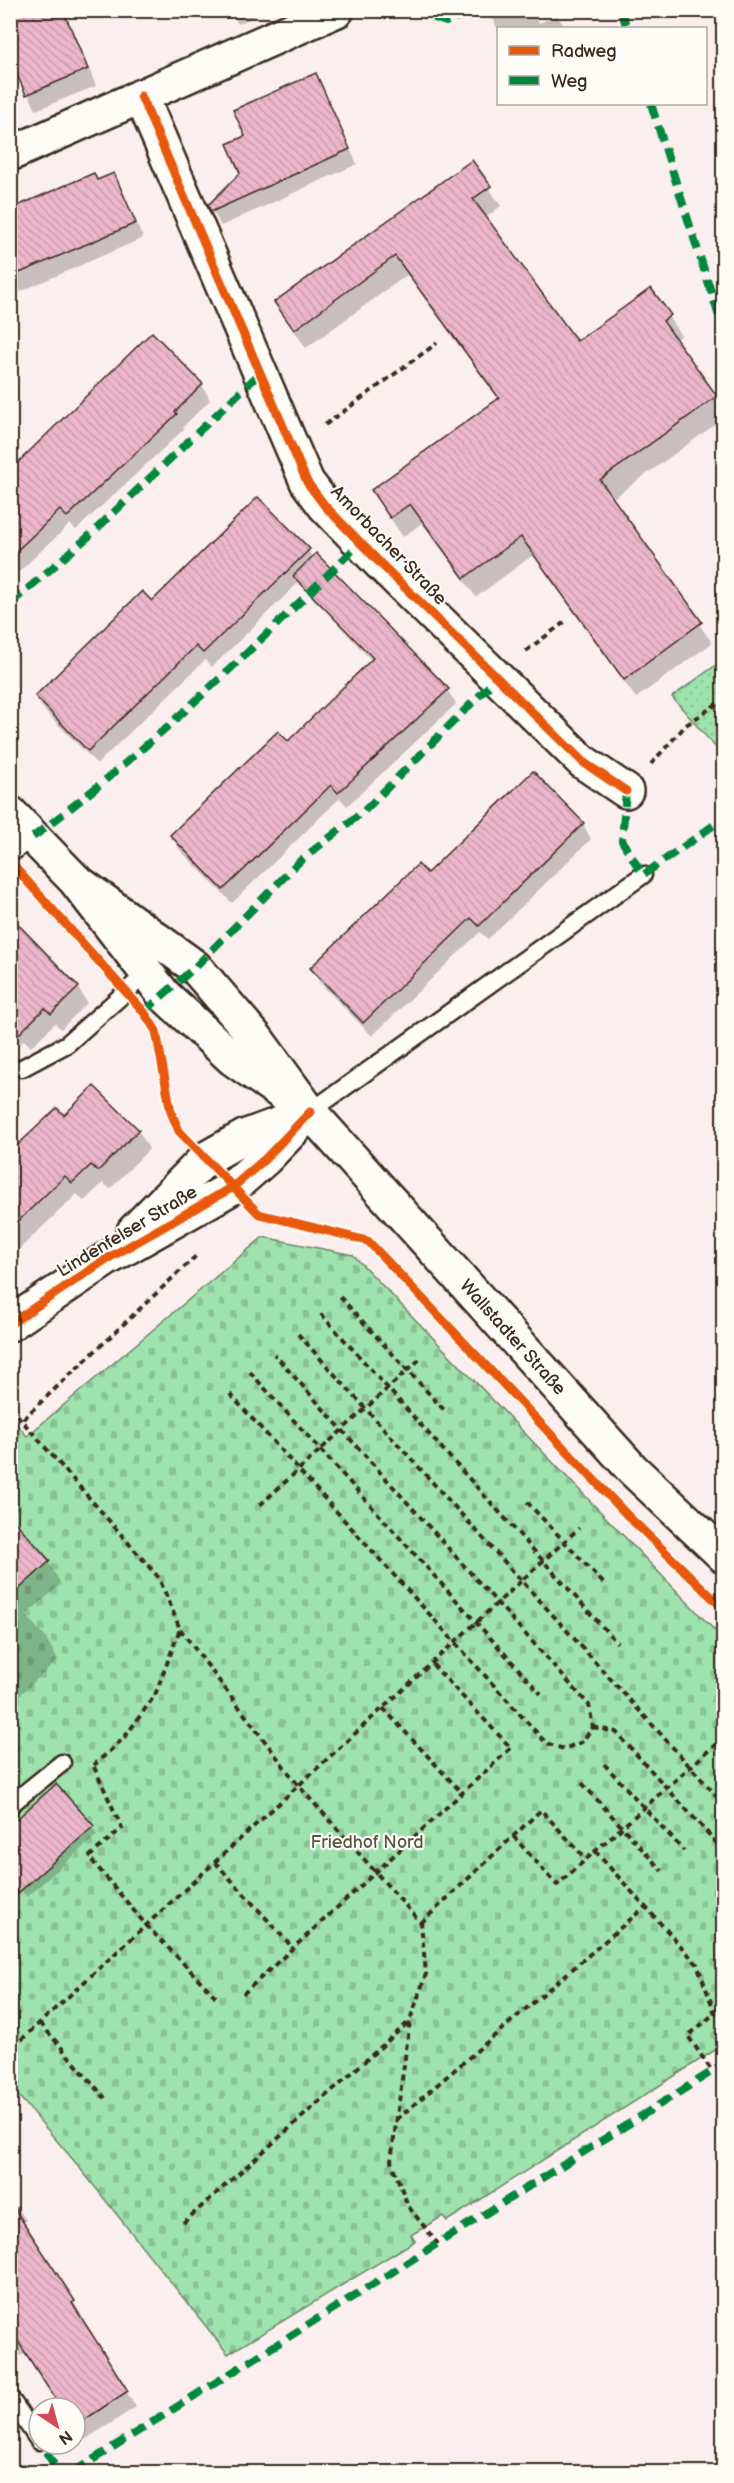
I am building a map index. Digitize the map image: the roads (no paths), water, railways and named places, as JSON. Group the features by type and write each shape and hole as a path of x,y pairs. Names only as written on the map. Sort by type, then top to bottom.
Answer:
{"street":[{"path":"10,154 337,10"},
{"name":"Amorbacher Straße","path":"141,96 307,482 326,506 583,762 627,791"},
{"name":"Wallstadter Straße","path":"10,813 22,845 75,880 195,967 256,1038 310,1112 632,1469 723,1556"},
{"name":"Wallstadter Straße","path":"75,880 164,995 233,1059 310,1112"},
{"name":"Lindenfelser Straße","path":"10,1324 105,1260 206,1159 244,1137 310,1112"}],"lane":[{"path":"310,1112 643,875"},
{"path":"22,1068 67,1044 146,974"},
{"path":"10,1805 62,1763"},
{"path":"10,2398 27,2424"}],"park label":[{"name":"Friedhof Nord","path":"367,1842"}]}
